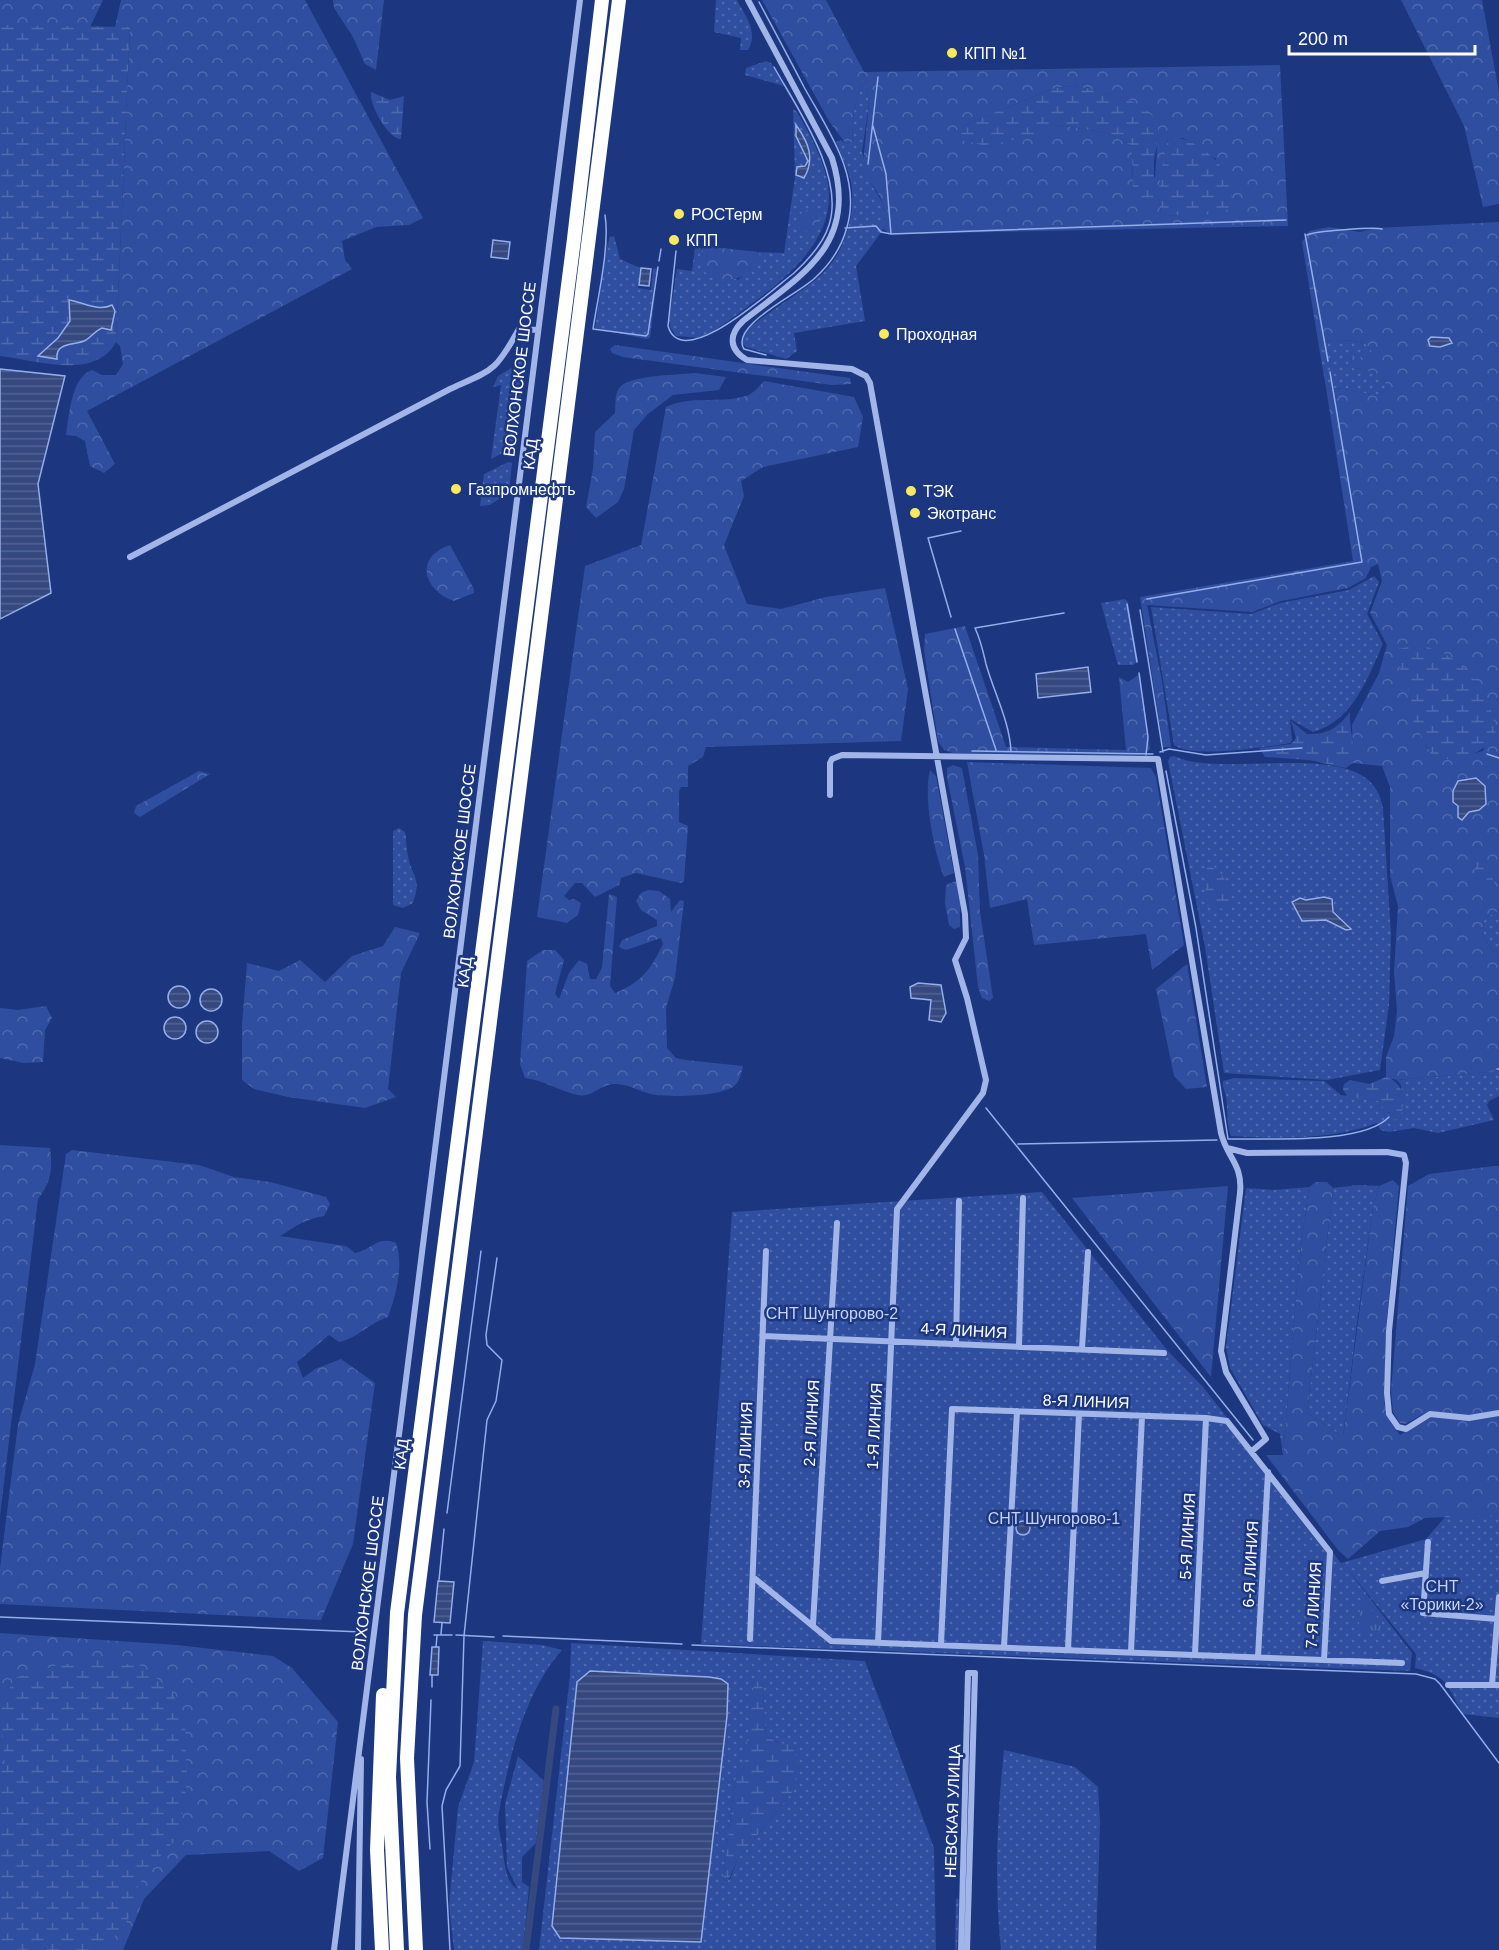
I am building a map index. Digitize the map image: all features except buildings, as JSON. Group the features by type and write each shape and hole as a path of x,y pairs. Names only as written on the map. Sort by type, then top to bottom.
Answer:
{"highway":[{"name":"КАД","path":"397,1950 389,1777 397,1613 565,310 602,0"},
{"name":"КАД","path":"416,1947 408,1769 415,1615 619,0"},
{"path":"382,1950 377,1862 379,1753 387,1662 397,1613"}],"street":[{"name":"ВОЛХОНСКОЕ ШОССЕ","path":"333,1950 580,0"},
{"path":"748,0 832,158 839,180 841,202 837,224 825,251 801,276 734,329 732,343 739,355 747,360 852,369 866,376 870,382 937,757"},
{"path":"130,557 450,389 490,371 501,360 519,328 538,330"},
{"path":"830,795 830,763 836,756 1158,759 1221,1133 1226,1148 1240,1170 1241,1180 1221,1351 1226,1372 1266,1439 1252,1451 1270,1475"},
{"name":"1-Я ЛИНИЯ","path":"878,1643 897,1209 983,1093 986,1080 972,1015 955,960 967,931 937,757"},
{"path":"1226,1148 1247,1154 1387,1152 1404,1155 1406,1163 1389,1332 1387,1393 1389,1414 1398,1427 1406,1429 1430,1414 1468,1418 1499,1413"},
{"path":"1019,1346 1023,1198"},
{"path":"956,1343 959,1201"},
{"name":"2-Я ЛИНИЯ","path":"813,1624 837,1223"},
{"name":"3-Я ЛИНИЯ","path":"750,1640 766,1251"},
{"path":"1082,1349 1088,1252"},
{"name":"4-Я ЛИНИЯ","path":"763,1336 1164,1353"},
{"name":"8-Я ЛИНИЯ","path":"941,1644 952,1409 1218,1419 1227,1421 1252,1451"},
{"path":"1004,1647 1017,1411"},
{"path":"1068,1649 1079,1414"},
{"path":"1131,1652 1142,1416"},
{"name":"5-Я ЛИНИЯ","path":"1194,1654 1206,1418"},
{"name":"7-Я ЛИНИЯ","path":"1270,1475 1330,1552 1324,1660"},
{"name":"6-Я ЛИНИЯ","path":"1258,1657 1270,1475"},
{"path":"1428,1542 1423,1613 1497,1619"},
{"path":"1382,1581 1426,1573"},
{"path":"753,1577 831,1641 1402,1663"},
{"path":"1448,1685 1496,1685 1499,1597"},
{"name":"НЕВСКАЯ УЛИЦА","path":"961,1950 972,1673 967,1950"},
{"name":"ВОЛХОНСКОЕ ШОССЕ","path":"358,1950 361,1741"}],"green space":[{"path":"0,0 103,0 72,65 0,80"},
{"path":"121,0 305,0 423,218 409,225 376,227 342,241 345,260 352,269 87,411 115,464 104,473 90,466 85,441 76,436 66,435 72,398 80,380 92,370 102,375 116,375 123,364 120,346 116,342 130,28 115,27"},
{"path":"333,0 384,0 376,70 365,64 353,37 334,8"},
{"path":"716,0 737,0 751,30 752,37 748,50 740,50 741,38 714,32"},
{"path":"762,0 826,0 864,72 1280,65 1288,226 889,234 882,227 884,212 880,197 862,173 869,103 864,74 854,111 852,142 846,144 829,121","holes":["1074,86 1112,94 1157,148 1155,177 1133,196 1132,146 1108,133 1059,125 986,146 962,126 1055,88","1168,138 1183,138 1216,159 1205,213 1166,216 1160,210 1159,193"]},
{"path":"1401,0 1482,0 1499,92 1499,204 1483,207 1464,126"},
{"path":"0,25 130,27 116,342 106,354 94,361 79,365 47,364 0,356"},
{"path":"766,61 771,63 784,86 745,75 746,68"},
{"path":"864,73 869,103 862,152 869,180 883,204 885,216 883,230 856,266 865,321 794,333 797,351 786,359 746,347 743,344 743,333 824,272 833,261 846,236 852,209 851,182 836,142 841,140 846,144 852,142 854,111"},
{"path":"1074,86 1123,98 1146,110 1154,118 1158,136 1154,161 1154,191 1148,207 1139,206 1133,196 1132,146 1108,133 1059,125 1044,133 986,146 957,139 955,132 962,126 1055,88"},
{"path":"371,92 390,100 404,96 401,139 391,133 380,120"},
{"path":"793,109 797,112 815,145 827,179 829,204 823,227 811,249 794,268 753,303 701,338 676,336 670,327 669,319 677,269 692,271 695,247 701,248 701,264 738,280 761,259 758,252 784,253 795,177","holes":["796,125 811,155 806,177 799,178 796,171 808,161 796,136"]},
{"path":"1172,136 1196,145 1216,161 1229,182 1232,207 1218,213 1200,215 1166,216 1161,212 1159,194 1161,175 1168,138"},
{"path":"809,210 817,213 820,221 817,229 809,232 801,229 798,221 801,213"},
{"path":"1499,222 1499,911 1485,918 1483,934 1490,947 1499,955 1499,1071 1397,1080 1386,1077 1386,1057 1394,1036 1397,1011 1394,972 1398,906 1390,876 1390,787 1382,766 1353,763 1352,725 1379,673 1387,645 1370,613 1382,581 1378,564 1371,567 1366,578 1348,588 1281,601 1252,612 1147,605 1162,681 1171,747 1163,747 1140,597 1353,561 1326,388 1345,389 1376,396 1388,389 1378,375 1353,368 1350,357 1372,356 1371,349 1366,345 1351,341 1318,341 1302,242 1309,231 1329,227 1360,232 1376,228","holes":["1479,686 1494,723 1483,751 1446,760 1427,748 1410,704 1409,693","1476,778 1486,789 1485,805 1468,814 1457,811 1458,806 1452,797 1455,788 1463,780"]},
{"path":"614,236 620,259 640,268 638,288 651,290 653,269 658,268 650,338 595,328 607,246 610,237"},
{"path":"703,246 758,252 761,259 752,270 741,277 718,280 709,276 703,269 700,259"},
{"path":"1318,341 1351,341 1366,345 1371,349 1372,356 1350,357 1353,368 1378,375 1388,389 1376,396 1345,389 1326,388"},
{"path":"524,345 526,358 515,447 491,459 501,385 493,387 498,376 518,364 516,352 520,346"},
{"path":"615,345 850,378 851,384 832,385 623,357 612,353 610,349"},
{"path":"695,373 726,377 719,390 673,395 648,414 634,430 624,489 618,502 596,518 586,507 593,469 595,432 615,413 616,395 621,386 627,382 645,378"},
{"path":"764,381 854,397 863,417 858,447 763,467 741,481 744,496 724,545 747,604 781,609 826,597 885,588 908,689 901,741 706,747 703,757 688,766 688,787 681,787 679,791 679,822 688,826 684,881 681,883 636,873 621,878 619,885 595,897 582,883 575,883 564,896 581,903 578,915 567,923 537,917 585,566 641,545 666,407 685,401 746,396"},
{"path":"508,462 512,463 509,492 490,505 480,506 484,474"},
{"path":"450,545 474,589 474,593 454,601 435,589 427,573 427,565 431,557"},
{"path":"1374,576 1379,582 1367,614 1383,644 1357,697 1339,719 1313,732 1290,719 1292,740 1290,743 1213,752 1184,749 1174,745 1151,607 1251,614 1280,603 1349,590"},
{"path":"1125,599 1128,602 1138,661 1133,665 1118,665 1101,603"},
{"path":"965,626 1006,747 1126,750 1119,677 1128,682 1140,674 1150,749 1145,754 1128,755 953,753 944,750 938,741 924,650 925,634"},
{"path":"1419,645 1435,650 1462,665 1482,689 1493,718 1496,735 1484,748 1460,758 1434,760 1411,717 1409,693 1397,660 1398,649"},
{"path":"1350,712 1354,757 1353,763 1346,768 1309,760 1265,757 1259,748 1291,744 1296,738 1291,721 1307,734 1320,733 1336,726"},
{"path":"1174,756 1195,762 1221,764 1283,763 1341,767 1363,776 1377,791 1383,809 1391,934 1389,1005 1380,1070 1327,1080 1224,1073 1205,947 1168,761"},
{"path":"967,762 1151,768 1156,777 1184,945 1152,970 1146,934 1034,945 1027,899 990,908 984,855"},
{"path":"953,765 962,768 978,855 980,912 993,998 989,1001 982,998 978,987 965,867 947,777 947,768"},
{"path":"930,770 936,776 954,873 944,877 929,809"},
{"path":"199,771 210,774 140,817 134,813 136,806"},
{"path":"399,828 405,832 408,856 417,887 413,903 403,908 393,905 393,831"},
{"path":"1478,858 1485,865 1499,891 1490,890 1476,872 1474,861"},
{"path":"1213,866 1220,872 1232,892 1228,909 1208,908 1205,881 1207,868"},
{"path":"956,881 960,904 960,927 954,929 949,925 945,903 946,885"},
{"path":"648,890 659,891 670,899 671,912 680,900 684,901 675,978 666,1008 667,1048 676,1058 743,1066 737,1083 732,1088 723,1091 700,1095 656,1095 627,1086 611,1084 593,1093 578,1095 525,1078 520,1064 527,961 543,950 555,950 564,960 555,994 559,999 569,973 579,960 587,964 590,979 596,979 602,968 609,894 617,897 610,986 615,993 624,989 645,974 663,944 661,938 626,950 619,947 622,940 657,926 657,920 641,910 636,901 641,893"},
{"path":"1499,911 1499,955 1487,943 1483,934 1483,924 1485,918"},
{"path":"395,927 420,933 401,973 388,1089 396,1097 365,1108 288,1097 254,1089 242,1080 242,1025 247,963 279,971 300,960 325,982 352,956 383,946"},
{"path":"1187,964 1207,1087 1186,1089 1174,1076 1156,989"},
{"path":"46,1006 52,1018 45,1030 43,1062 24,1063 0,1058 0,1008 18,1010"},
{"path":"1499,1071 1499,1096 1489,1101 1487,1105 1494,1120 1438,1133 1414,1128 1389,1132 1380,1130 1377,1123 1342,1133 1305,1137 1231,1136 1229,1131 1223,1081 1234,1078 1324,1081 1341,1095 1379,1101 1386,1111 1403,1108 1401,1085 1397,1080"},
{"path":"1386,1077 1392,1079 1402,1092 1401,1117 1394,1120 1389,1117 1379,1101 1348,1097 1343,1090 1344,1084 1350,1080 1369,1084"},
{"path":"0,1145 50,1148 51,1162 46,1187 38,1199 0,1516"},
{"path":"72,1150 199,1165 234,1177 270,1182 326,1197 330,1204 324,1216 305,1221 280,1236 346,1246 355,1253 379,1242 396,1243 399,1270 388,1317 346,1340 339,1342 329,1335 297,1362 303,1378 315,1369 341,1359 375,1383 353,1544 321,1620 0,1604 0,1568 18,1424 35,1364 66,1154"},
{"path":"1499,1166 1499,1411 1469,1416 1429,1411 1405,1424 1400,1423 1393,1412 1391,1391 1408,1186 1429,1174"},
{"path":"1393,1180 1399,1186 1386,1329 1384,1403 1391,1423 1400,1435 1431,1416 1469,1419 1499,1414 1499,1515 1425,1518 1408,1527 1380,1531 1348,1559 1338,1550 1266,1455 1283,1455 1299,1262 1309,1187 1316,1182 1327,1182 1333,1188 1307,1413 1343,1437 1373,1207 1379,1186"},
{"path":"1358,1185 1379,1186 1373,1207 1343,1437 1307,1413 1333,1188"},
{"path":"1228,1186 1211,1377 1072,1198"},
{"path":"1309,1187 1299,1262 1283,1456 1280,1434 1263,1425 1230,1368 1226,1347 1246,1188 1274,1190"},
{"path":"1042,1192 1167,1350 1203,1387 1341,1563 1426,1539 1446,1516 1499,1515 1499,1718 1463,1714 1450,1689 1441,1679 1415,1668 1416,1654 1345,1566 1412,1653 1410,1671 701,1644 732,1212"},
{"path":"1364,1600 1388,1632 1359,1631 1360,1603"},
{"path":"0,1633 177,1645 273,1656 292,1668 338,1722 323,1858 299,1871 269,1851 186,1855 144,1899 123,1950 0,1950"},
{"path":"483,1641 542,1645 562,1650 549,1667 528,1705 508,1770 498,1817 507,1873 511,1883 518,1890 507,1867 505,1804 518,1756 544,1781 536,1843 522,1857 522,1882 529,1887 523,1950 454,1950 449,1905 458,1807 474,1762"},
{"path":"571,1643 865,1661 934,1848 936,1950 539,1950 570,1675","holes":["590,1671 728,1684 727,1716 701,1942 552,1926 577,1682","762,1679 766,1736 780,1743 794,1790 738,1859 730,1879 726,1881 723,1879 735,1780 744,1767"]},
{"path":"98,1660 142,1666 172,1691 185,1722 187,1779 180,1835 149,1868 136,1890 128,1920 103,1950 0,1950 0,1771 5,1766 1,1709 14,1678 58,1665"},
{"path":"762,1678 766,1736 779,1743 795,1745 797,1768 794,1790 738,1859 726,1881 723,1879 735,1780 744,1767 754,1681"},
{"path":"1004,1750 1075,1767 1098,1787 1100,1823 1096,1950 1001,1950 997,1850"},
{"path":"956,1898 959,1900 957,1950 955,1950"}],"shaded area":[{"path":"796,125 809,151 809,164 804,178 796,175 797,167 805,166 808,161 796,136"},
{"path":"493,240 510,242 508,259 491,257"},
{"path":"641,268 651,269 649,286 639,285"},
{"path":"69,300 96,307 112,305 115,311 111,330 102,328 82,342 59,349 57,359 38,356 58,338 70,321"},
{"path":"1431,337 1449,338 1452,343 1440,347 1430,346 1428,340"},
{"path":"0,369 65,376 38,484 51,593 0,619"},
{"path":"1088,667 1091,692 1038,698 1036,674"},
{"path":"1476,778 1485,786 1486,804 1479,810 1469,812 1462,820 1458,817 1458,806 1453,802 1453,791 1458,781"},
{"path":"1324,897 1332,899 1333,912 1351,929 1346,930 1326,920 1302,921 1292,902 1300,898 1306,900"},
{"path":"918,983 941,985 946,1013 941,1022 929,1020 931,1000 911,998 910,987"},
{"path":"179,986 187,989 190,997 187,1005 179,1008 171,1005 168,997 171,989"},
{"path":"211,989 219,992 222,1000 219,1008 211,1011 203,1008 200,1000 203,992"},
{"path":"175,1017 183,1020 186,1028 183,1036 175,1039 167,1036 164,1028 167,1020"},
{"path":"207,1021 215,1024 218,1032 215,1040 207,1043 199,1040 196,1032 199,1024"},
{"path":"1023,1521 1028,1523 1030,1528 1028,1533 1023,1535 1018,1533 1016,1528 1018,1523"},
{"path":"438,1581 454,1582 450,1623 434,1622"},
{"path":"432,1647 439,1647 438,1675 430,1675"},
{"path":"590,1671 709,1677 721,1679 728,1684 727,1716 701,1942 560,1938 552,1926 577,1682"}],"waterway":[{"path":"759,2 832,136 846,171 850,190 847,227 835,254 808,284 769,310 747,330 742,340 744,349 766,355"},
{"path":"676,251 668,326 677,338 691,340 709,334 749,309 794,273 823,238 829,225 832,206 825,164 806,122 774,67"},
{"path":"868,164 878,77"},
{"path":"873,126 886,174 891,234"},
{"path":"605,215 605,256 593,329 646,336 658,267"},
{"path":"845,228 876,226 881,232 891,234 1286,220"},
{"path":"1307,235 1344,230 1382,229"},
{"path":"1305,234 1328,361"},
{"path":"659,261 661,249"},
{"path":"1147,599 1362,562 1330,372"},
{"path":"951,617 928,538 961,531"},
{"path":"1127,604 1137,662"},
{"path":"1140,610 1163,752"},
{"path":"1011,752 1005,719 975,628 1064,613"},
{"path":"955,629 996,750"},
{"path":"1139,673 1148,737 1146,755"},
{"path":"1160,752 1169,749 1206,755 1302,748"},
{"path":"972,751 1153,754"},
{"path":"1487,754 1499,758"},
{"path":"1166,771 1196,928 1228,1139"},
{"path":"986,1108 1253,1440"},
{"path":"1229,1139 1337,1136 1376,1126 1389,1117"},
{"path":"1018,1144 1217,1140"},
{"path":"447,1513 481,1251"},
{"path":"450,1950 442,1806 446,1790 460,1766 464,1636 487,1420 496,1401 502,1360 487,1345 486,1335 497,1258"},
{"path":"439,1580 444,1529"},
{"path":"0,1617 362,1632"},
{"path":"441,1634 442,1623"},
{"path":"434,1635 452,1635"},
{"path":"456,1635 494,1637"},
{"path":"436,1647 437,1636"},
{"path":"503,1636 682,1644"},
{"path":"692,1645 1416,1674 1435,1679 1440,1684 1499,1763"},
{"path":"432,1675 432,1687"},
{"path":"430,1849 427,1802 431,1700"},
{"path":"526,1950 556,1709"}],"place":[{"name":"КПП №1","path":"952,53"},
{"name":"РОСТерм","path":"679,214"},
{"name":"КПП","path":"674,240"},
{"name":"Проходная","path":"884,334"},
{"name":"Газпромнефть","path":"456,489"},
{"name":"ТЭК","path":"911,491"},
{"name":"Экотранс","path":"915,513"}],"park label":[{"name":"СНТ Шунгорово-2","path":"832,1313"},
{"name":"СНТ Шунгорово-1","path":"1054,1518"},
{"name":"СНТ «Торики-2»","path":"1442,1595"}]}
